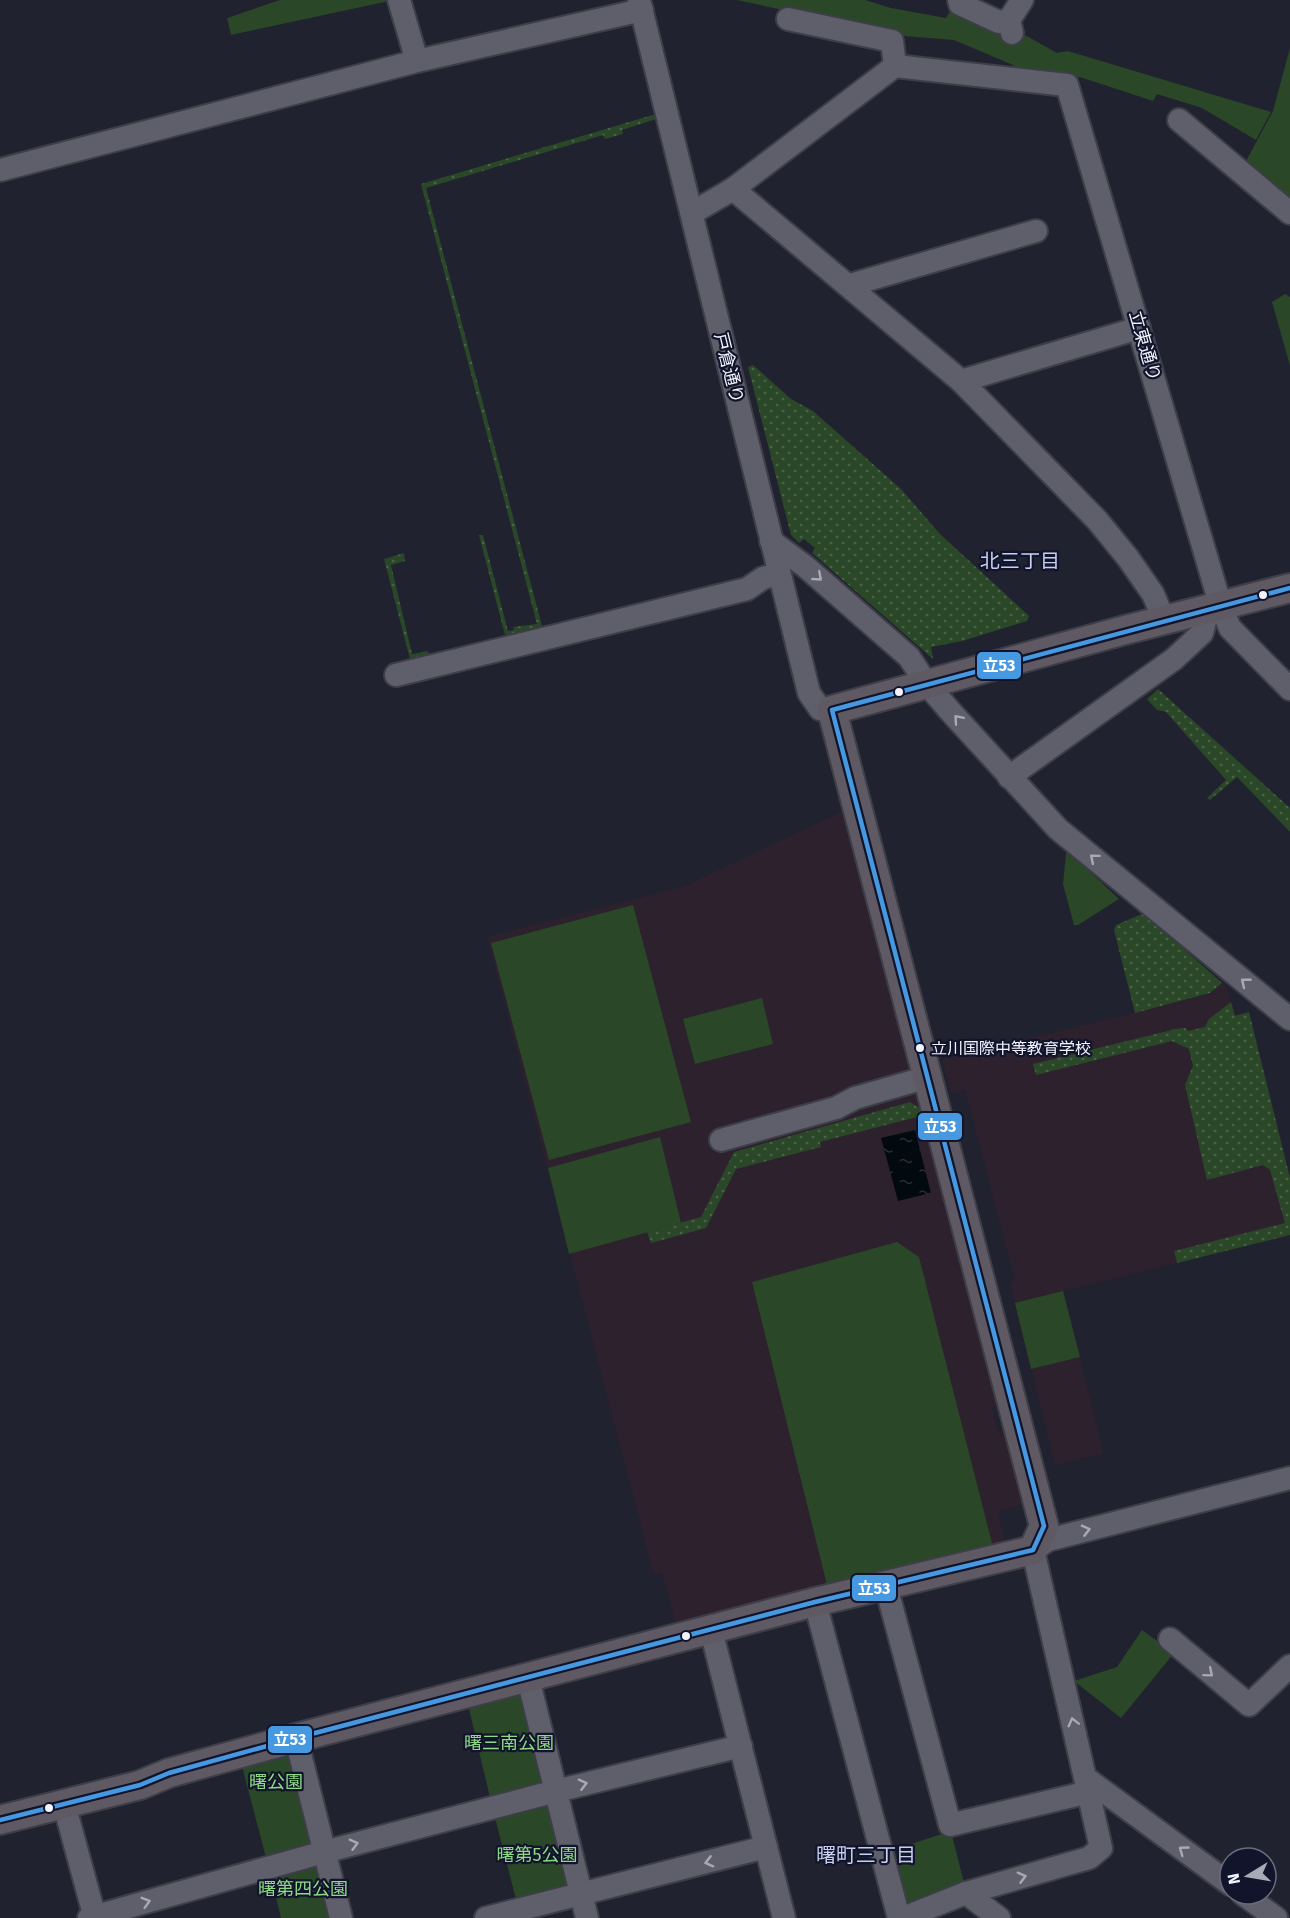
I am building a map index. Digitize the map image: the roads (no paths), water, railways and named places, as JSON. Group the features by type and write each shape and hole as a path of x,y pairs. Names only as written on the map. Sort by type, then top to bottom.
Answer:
{"main road":[{"path":"0,1820 140,1785 169,1773 296,1738 815,1602 1033,1551 1044,1526 832,710 926,683 1290,588"}],"street":[{"path":"399,0 417,61"},
{"path":"959,0 960,4 1011,27 1022,0"},
{"path":"0,170 641,5"},
{"name":"戸倉通り","path":"641,5 811,699 820,710 832,710"},
{"path":"692,213 733,189 894,66 892,41 788,19"},
{"name":"立東通り","path":"894,66 1067,85 1139,328 1215,608 1230,628 1290,689"},
{"path":"1179,120 1290,213"},
{"path":"733,189 850,285 961,381 1097,520 1153,594 1165,622"},
{"path":"850,285 1036,231"},
{"path":"961,381 1139,328"},
{"path":"771,541 806,567 909,657 926,683 1058,829 1290,1019"},
{"path":"396,675 747,589 763,578 779,574"},
{"path":"1009,777 1174,659 1202,633 1215,608"},
{"path":"721,1140 836,1108 855,1098 928,1077"},
{"path":"903,1918 966,1893 1089,1858 1101,1848 1033,1551 1048,1540 1290,1478"},
{"path":"886,1586 950,1825 1088,1785"},
{"path":"815,1602 898,1918"},
{"path":"711,1630 784,1918"},
{"path":"1170,1639 1249,1705 1290,1666"},
{"path":"528,1678 587,1918"},
{"path":"296,1738 341,1918"},
{"path":"64,1804 93,1918 324,1852 556,1791 741,1746"},
{"path":"1088,1785 1218,1876"},
{"path":"486,1918 766,1848"},
{"path":"966,1893 999,1918"},
{"path":"1260,1906 1276,1918"}],"water":[{"path":"915,1130 931,1193 898,1201 881,1138"}],"place":[{"name":"立川国際中等教育学校","path":"920,1048"}],"district":[{"name":"北三丁目","path":"1020,561"},
{"name":"曙町三丁目","path":"866,1855"}],"park label":[{"name":"曙三南公園","path":"509,1743"},
{"name":"曙公園","path":"276,1782"},
{"name":"曙第5公園","path":"537,1855"},
{"name":"曙第四公園","path":"303,1889"}]}
